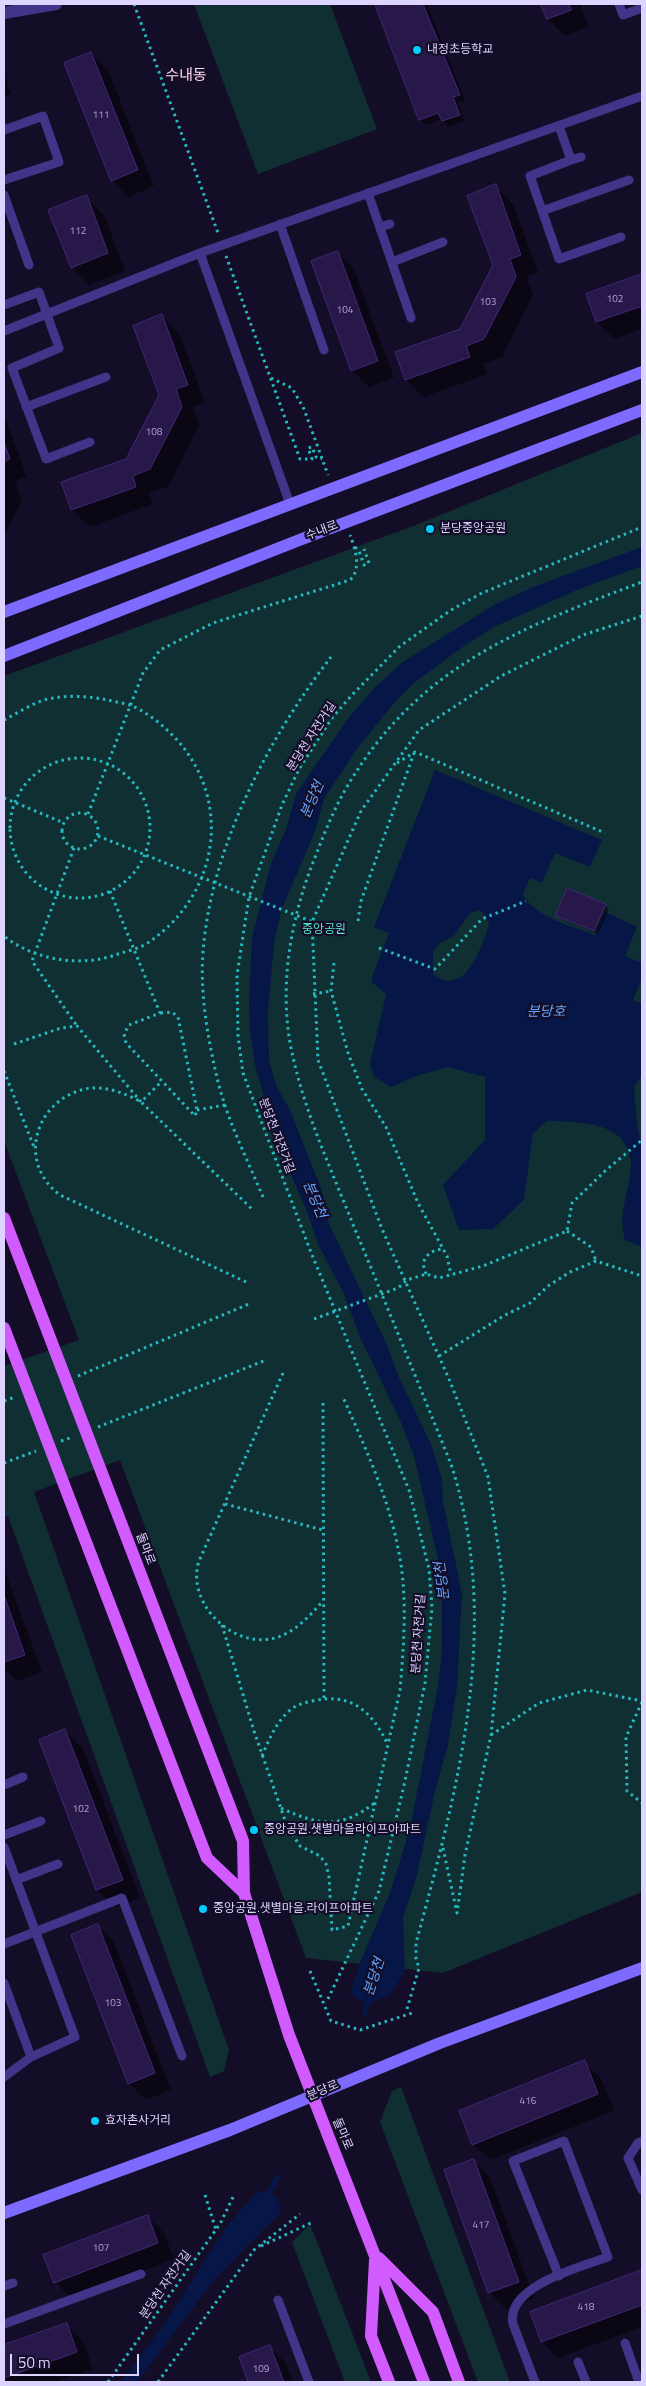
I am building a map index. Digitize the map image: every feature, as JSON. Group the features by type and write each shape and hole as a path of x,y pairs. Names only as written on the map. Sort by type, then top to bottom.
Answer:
{"main road":[{"path":"4,612 642,372"},
{"name":"수내로","path":"4,656 642,410"},
{"name":"돌마로","path":"4,1218 243,1841 244,1893 289,2035 311,2096 376,2255 424,2382"},
{"name":"돌마로","path":"4,1328 207,1858 244,1893"},
{"name":"분당로","path":"4,2213 230,2130 440,2043 642,1968"},
{"path":"376,2255 371,2336 389,2382"},
{"path":"376,2255 433,2312 459,2382"}],"street":[{"path":"4,13 56,4"}],"lane":[{"path":"619,4 623,15 642,8"},
{"path":"4,331 200,252 642,96"},
{"path":"4,130 43,116 59,162 4,180"},
{"path":"559,126 571,160"},
{"path":"581,157 530,176 559,259 621,237"},
{"path":"542,211 629,180"},
{"path":"368,193 411,318"},
{"path":"4,195 29,265"},
{"path":"280,224 324,350"},
{"path":"380,227 390,224"},
{"path":"392,262 443,242"},
{"path":"200,252 290,504"},
{"path":"4,305 39,292 63,347 12,368 46,459 90,442"},
{"path":"26,407 106,377"},
{"path":"4,1785 23,1778"},
{"path":"4,1835 41,1821"},
{"path":"4,1847 74,2037 31,2057 4,2076"},
{"path":"16,1880 58,1864"},
{"path":"4,1944 122,1898 182,2056"},
{"path":"4,1983 31,2057"},
{"path":"535,2382 513,2324 514,2307 521,2297 533,2288 608,2256 564,2141 513,2161 559,2276"},
{"path":"642,2142 638,2143 628,2158 642,2190"},
{"path":"4,2324 141,2274"},
{"path":"278,2300 309,2382"},
{"path":"625,2343 639,2382"},
{"path":"578,2362 586,2382"}],"path":[{"path":"271,378 292,388 304,409 322,459 316,458 312,447 308,448 312,459"},
{"name":"분당천 자전거길","path":"328,1999 379,1891 403,1790 425,1682 432,1607 430,1569 409,1490 310,1250 243,1073 238,1036 237,975 249,897 282,805 299,769 332,718 350,696 400,646 451,610 502,583 642,527"},
{"path":"88,814 143,673 160,650 214,623 350,580 357,570 355,546 364,564 369,563 364,549"},
{"path":"407,2009 419,1968 416,1959 416,1943 452,1804 472,1687 475,1604 466,1525 451,1464 320,1142 296,1071 292,1055 287,1006 287,965 305,883 335,810 365,759 407,708 427,690 462,664 497,643 545,619 642,582"},
{"path":"442,1846 457,1913 465,1855 491,1735 505,1594 488,1477 439,1356 356,1164 318,1060 312,922 361,812 419,730 501,676 583,635 642,616"},
{"path":"263,1197 225,1105 213,1056 202,981 204,943 216,882 236,821 271,746 313,680 332,656"},
{"path":"4,720 42,701 86,696 130,705 166,727 192,758 208,796 212,837 203,878 180,916 145,944 104,960 59,960 16,946 4,936"},
{"path":"396,763 415,752"},
{"path":"415,752 604,833"},
{"path":"358,921 361,901 415,752"},
{"path":"86,757 108,762 127,774 141,791 149,812 150,826 146,855 134,874 118,888 99,896 78,899 57,895 37,884 22,868 12,847 9,825 14,803 25,783 42,768 63,759 86,757"},
{"path":"4,798 64,823"},
{"path":"77,813 88,814 97,823 98,836 86,848 74,848 69,845 63,835 66,818 77,813"},
{"path":"98,836 225,885 338,932"},
{"path":"74,848 32,961 77,1026 141,1102 254,1211"},
{"path":"110,891 135,948 160,1013"},
{"path":"379,948 435,969 482,919 526,901"},
{"path":"334,963 331,991 348,1053 362,1090 386,1127 418,1203 443,1249 448,1260 451,1275"},
{"path":"314,994 331,991"},
{"path":"172,1012 178,1017 197,1110 195,1116 126,1043 124,1034 129,1025 160,1013 172,1012"},
{"path":"14,1044 61,1028 77,1026"},
{"path":"4,1071 36,1152 40,1175 49,1187 60,1195 246,1282"},
{"path":"141,1102 162,1081"},
{"path":"36,1152 37,1131 45,1115 72,1094 86,1089 100,1088 128,1094 141,1102"},
{"path":"197,1110 225,1105"},
{"path":"567,1231 572,1203 605,1171 627,1155 642,1140"},
{"path":"314,1319 398,1288 406,1282 426,1274 439,1278 483,1266 567,1231"},
{"path":"567,1231 591,1247 596,1260"},
{"path":"426,1274 423,1264 427,1255 443,1249"},
{"path":"439,1356 505,1315 530,1303 548,1286 570,1272 596,1260 642,1276"},
{"path":"72,1378 89,1373 251,1303"},
{"path":"106,1424 266,1360"},
{"path":"283,1373 196,1572 203,1600 210,1614 222,1625 251,1638 269,1640 285,1634 300,1624 322,1602"},
{"path":"4,1401 21,1395"},
{"path":"222,1625 280,1808 293,1837 300,1846 320,1856 326,1864 332,1930 348,1926 400,1690 403,1658 402,1576 398,1548 383,1496 366,1448 343,1397"},
{"path":"323,1403 322,1602 324,1698"},
{"path":"225,1504 323,1530"},
{"path":"491,1735 539,1703 587,1690 642,1702 626,1737 628,1791 642,1803"},
{"path":"262,1756 269,1737 289,1711 298,1705 324,1698 351,1702 373,1717 388,1746"},
{"path":"280,1808 311,1819 324,1822 338,1822 352,1818 376,1802"},
{"path":"310,1970 331,2021 360,2030 412,2013"},
{"name":"분당천 자전거길","path":"108,2382 216,2230 234,2194"},
{"path":"205,2195 216,2230"},
{"path":"158,2382 254,2250 300,2214"},
{"path":"254,2250 313,2222"}],"green space":[{"path":"194,4 330,4 377,129 258,174"},
{"name":"중앙공원","path":"642,433 642,1892 443,1973 306,1958 120,1460 34,1492 229,2050 224,2071 210,2077 8,1516 4,1517 4,1366 79,1340 4,1141 4,676 416,525"},
{"path":"401,2087 510,2382 478,2382 380,2122 392,2091"},
{"path":"310,2224 371,2382 345,2382 292,2242"}],"water":[{"path":"642,547 642,566 579,589 496,626 464,646 414,683 395,702 359,746 324,799 314,834 281,911 274,943 268,1013 269,1061 277,1088 290,1110 322,1191 329,1224 387,1345 400,1380 431,1444 442,1479 443,1501 462,1594 457,1687 448,1745 436,1787 416,1879 403,1917 405,1971 390,1995 367,2004 350,1995 359,1965 391,1890 410,1828 438,1686 442,1652 442,1600 439,1564 414,1456 400,1420 359,1335 345,1296 318,1244 306,1209 283,1156 269,1114 255,1065 250,1032 249,1001 252,938 271,863 285,832 297,792 349,717 374,688 403,662 494,605 533,587"},
{"name":"분당호","path":"435,770 602,840 590,867 555,853 542,883 530,878 523,895 529,903 545,915 595,935 605,912 637,927 625,956 642,963 642,978 633,1000 642,1004 642,1075 634,1087 637,1124 642,1148 642,1247 625,1240 622,1223 631,1165 627,1148 620,1138 610,1131 585,1123 547,1121 533,1133 524,1200 493,1229 459,1230 443,1185 485,1140 485,1077 448,1067 416,1076 391,1087 374,1077 370,1064 386,994 372,982 372,977 389,933 374,927","holes":["479,910 485,915 489,925 476,957 463,976 454,980 444,980 433,974 433,951 440,943 454,936 470,913"]},
{"path":"271,2191 281,2206 279,2214 214,2280 137,2382 121,2382 165,2323 227,2226 256,2193"}],"building":[{"name":"내정초등학교","path":"375,4 423,4 460,95 453,97 460,115 442,121 438,113 419,120"},
{"path":"541,4 569,4 571,10 547,19"},
{"path":"91,52 138,170 111,181 64,63"},
{"path":"496,184 521,255 510,259 516,277 484,339 466,346 470,357 405,380 395,352 460,329 493,265 467,196"},
{"path":"87,195 108,253 71,268 48,210"},
{"path":"338,251 378,361 351,371 311,261"},
{"path":"642,274 642,306 596,322 586,294"},
{"path":"162,314 188,385 176,389 182,407 150,469 133,476 136,487 71,510 61,482 126,459 159,395 133,326"},
{"path":"4,442 10,459 4,462"},
{"path":"567,888 606,904 594,931 556,916"},
{"path":"4,1595 25,1655 4,1662"},
{"path":"65,1729 123,1880 96,1890 39,1740"},
{"path":"98,1924 155,2073 128,2084 71,1935"},
{"path":"585,2060 598,2094 472,2145 459,2111"},
{"path":"474,2159 519,2282 488,2293 444,2170"},
{"path":"148,2215 158,2243 54,2283 43,2255"},
{"path":"642,2270 642,2305 541,2342 530,2312"},
{"path":"67,2323 77,2352 4,2378 4,2345"},
{"path":"270,2345 284,2382 248,2382 239,2357"}],"waterway":[{"name":"분당천","path":"364,2013 369,1999"},
{"name":"분당천","path":"267,2196 278,2177"}],"place":[{"name":"내정초등학교","path":"417,50"},
{"name":"분당중앙공원","path":"430,529"},
{"name":"중앙공원.샛별마을라이프아파트","path":"254,1830"},
{"name":"중앙공원.샛별마을.라이프아파트","path":"203,1909"},
{"name":"효자촌사거리","path":"95,2121"}],"district":[{"name":"수내동","path":"186,76"}]}
